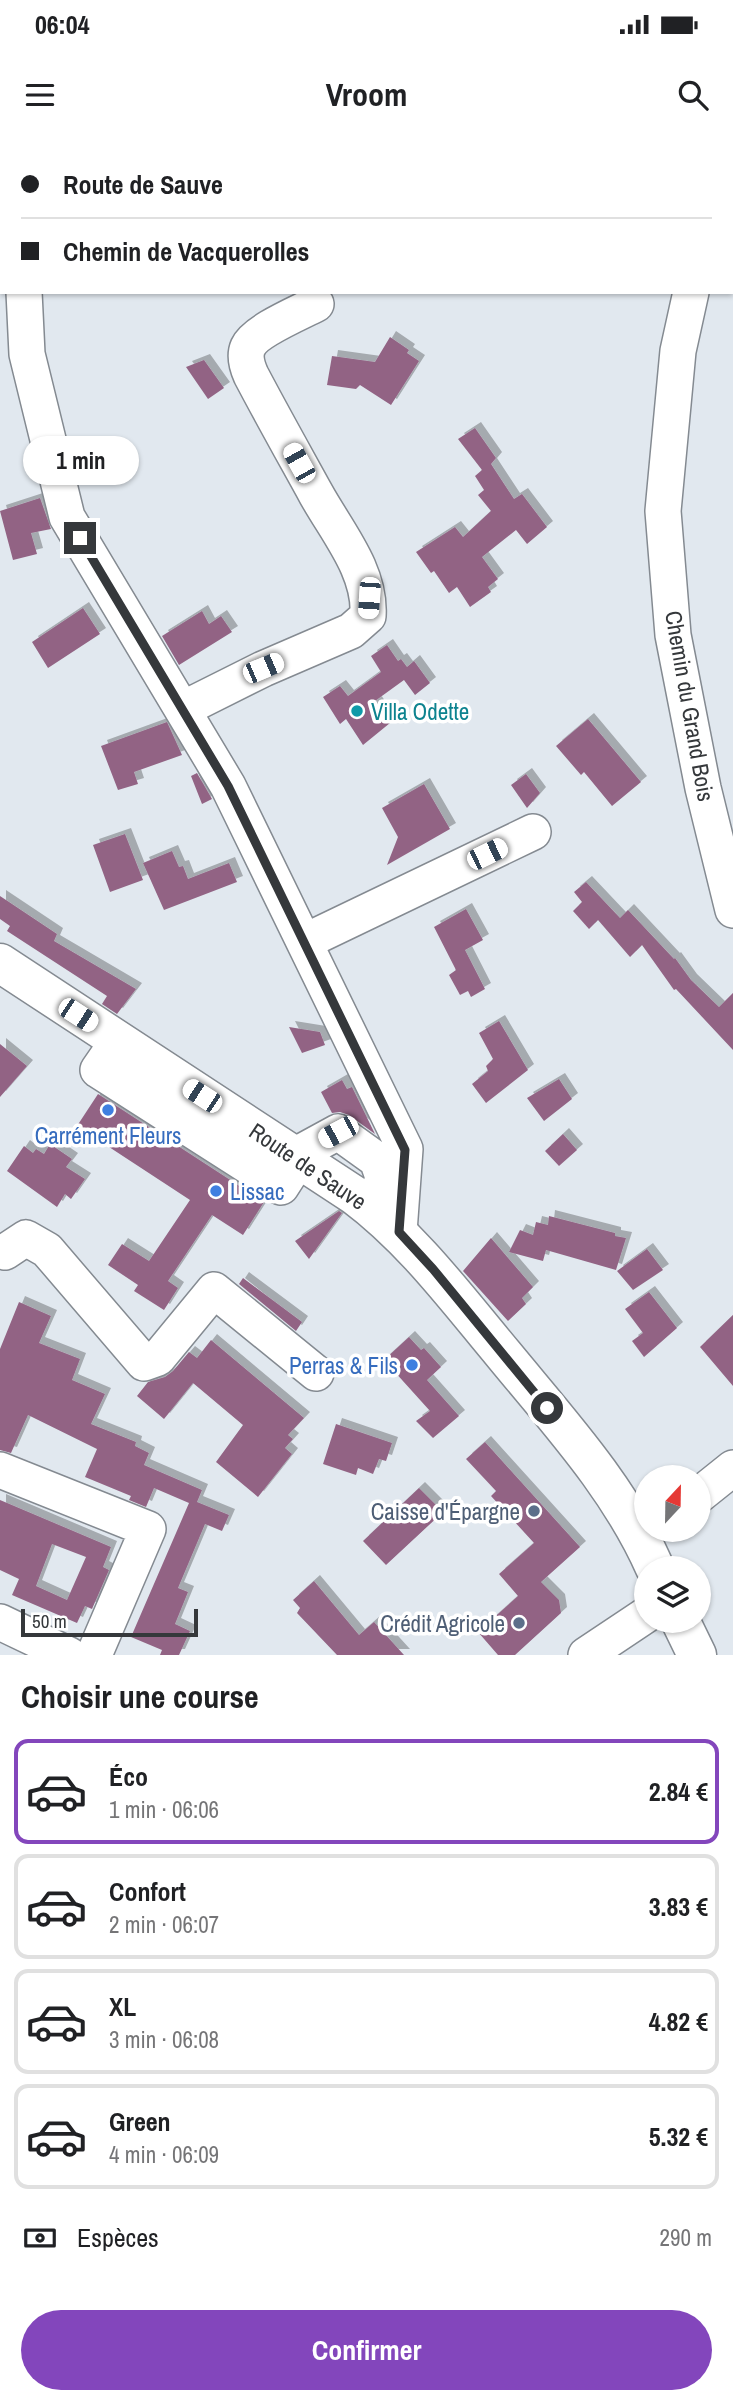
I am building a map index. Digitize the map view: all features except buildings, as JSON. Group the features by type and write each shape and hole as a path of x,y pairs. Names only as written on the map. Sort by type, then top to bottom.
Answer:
{"main road":[{"name":"Route de Sauve","path":"0,963 387,1221 433,1269 591,1461 650,1545"},
{"path":"686,1633 697,1655"}],"street":[{"path":"24,294 27,354 67,517 228,786 405,1150 387,1221"},
{"name":"Chemin du Grand Bois","path":"691,294 678,351 663,511 673,635 703,788 733,910"},
{"path":"183,709 263,668 351,631 368,616 369,598 357,562 324,507 247,364 247,349 254,338 316,304"},
{"path":"304,942 533,832"},
{"path":"2,1258 26,1238 47,1250 144,1363 158,1358 214,1290 316,1373"},
{"path":"711,1486 733,1468"},
{"path":"0,1470 148,1529 94,1655"},
{"path":"0,1622 69,1655"},
{"path":"586,1655 634,1623"}],"place":[{"name":"Villa Odette","path":"357,711"},
{"name":"Carrément Fleurs","path":"108,1110"},
{"name":"Lissac","path":"216,1191"},
{"name":"Perras & Fils","path":"412,1365"},
{"name":"Caisse d'Épargne","path":"534,1511"},
{"name":"Crédit Agricole","path":"519,1623"}],"route":[{"path":"80,538 228,786 405,1150 399,1232 433,1269 547,1408"}]}
